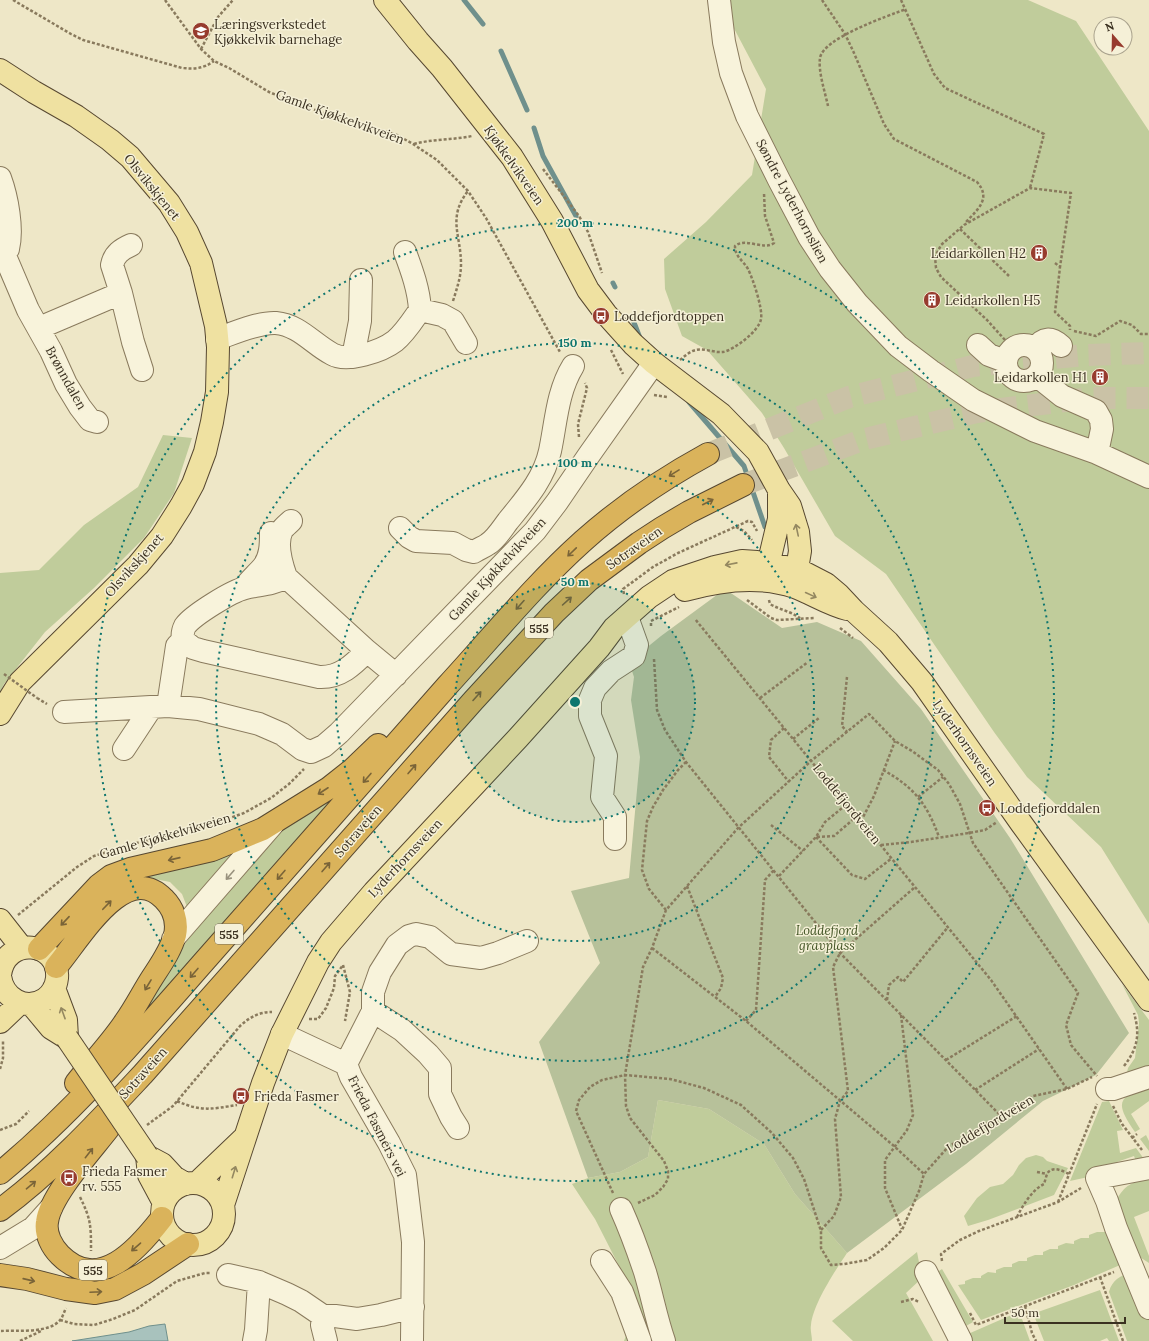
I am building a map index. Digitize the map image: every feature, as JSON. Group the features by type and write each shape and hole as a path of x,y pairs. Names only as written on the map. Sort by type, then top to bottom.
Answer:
{"highway":[{"name":"555","path":"0,1173 30,1148 69,1111 143,1031 533,590 584,541 619,512 657,484 708,454"},
{"name":"Sotraveien","path":"0,1210 51,1168 92,1129 554,612 589,580 632,547 689,512 743,485"},
{"name":"555","path":"31,948 99,885 111,876 130,869 212,850 273,824 328,788 353,769 375,749 422,697 448,686"},
{"name":"555","path":"0,1159 65,1097 125,1022 169,950 175,933 173,909 170,904 158,892 147,888 138,888 123,892 113,898 94,919 55,978"},
{"name":"555","path":"163,1210 139,1246 114,1266 100,1270 81,1269 67,1263 54,1249 49,1238 46,1223 51,1208 66,1182 120,1114 255,960 260,942"},
{"name":"555","path":"0,1275 27,1279 66,1289 95,1293 114,1289 143,1274 188,1244"}],"main road":[{"name":"Kjøkkelvikveien","path":"385,0 446,73 512,157 552,221 588,290 606,314 633,344 654,363 721,414 758,452 790,506 798,532 800,551 796,569"},
{"name":"Olsvikskjenet","path":"0,70 34,92 76,116 110,140 130,157 169,203 187,232 201,263 216,326 218,347 217,392 212,422 205,452 193,484 181,506 162,536 138,565 20,682 0,714"},
{"path":"771,580 779,519 780,490"},
{"name":"Lyderhornsveien","path":"223,1205 244,1138 282,1034 318,962 331,942 374,892 518,738 599,648 627,608 649,597 673,581 716,567 742,562 771,580 796,587 833,605 854,611"},
{"name":"Lyderhornsveien","path":"771,580 796,569 826,584 888,642 922,682 1016,816 1140,1004"},
{"path":"7,919 31,948 50,956 66,1020 67,1038"},
{"path":"31,948 11,953 1,972 5,992 11,998 26,1004 51,1028 67,1038 147,1156 162,1164 174,1177 206,1186 213,1190 223,1205 224,1217 215,1236 200,1244 188,1244 171,1236 165,1228 163,1210 149,1175 147,1156"},
{"path":"2,1029 26,1004 40,1002 49,996 55,978"},
{"name":"Lyderhornsveien","path":"192,1183 244,1138"},
{"path":"163,1210 172,1190 192,1183"}],"street":[{"name":"Søndre Lyderhornslien","path":"719,0 724,42 731,73 748,116 809,238 830,269 857,303 898,346 931,372 973,400 1035,431 1096,453 1149,477"},
{"name":"Brønndalen","path":"0,178 10,220 8,249 1,253 4,256 28,310 51,351 66,384 90,420 97,422"},
{"path":"131,245 121,250 113,260 112,264 142,370"},
{"path":"217,339 252,327 275,323 285,325 305,334 337,357 353,357 379,349 395,340 407,328 420,310 420,299 414,276 405,252"},
{"path":"353,357 360,321 361,280"},
{"path":"39,328 121,293"},
{"path":"420,310 442,316 453,321 466,343"},
{"path":"1035,349 1039,343 1047,339 1054,340 1068,336"},
{"path":"978,345 989,355 1009,354"},
{"path":"1018,345 1026,345 1035,349 1042,359 1042,365 1037,376 1027,381 1016,379 1008,372 1009,354 1018,345"},
{"name":"Gamle Kjøkkelvikveien","path":"311,752 324,746 339,733 535,531 635,392 654,363"},
{"name":"Gamle Kjøkkelvikveien","path":"400,528 408,537 416,541 453,543 466,550 474,552 488,544 530,494 545,467 550,452 559,401 565,380 573,366"},
{"path":"1037,376 1062,396 1096,412 1101,420 1102,429 1096,453"},
{"path":"291,521 282,530 279,541 282,565 286,577 367,651 396,675"},
{"path":"244,588 264,566 271,548 271,529"},
{"path":"286,577 265,586 244,588 210,605 192,618 185,626 182,636 183,640 193,648 203,651 327,678 342,673 367,651"},
{"path":"615,839 615,818 602,797 606,756 590,716 590,700 595,688 611,671 634,656 637,645 627,608"},
{"path":"124,749 160,707 177,646 183,640"},
{"path":"64,712 160,707 199,709 260,724 282,734 302,749 311,752"},
{"name":"555","path":"173,939 273,824"},
{"name":"Frieda Fasmers vei","path":"346,1064 373,1011 373,992 380,972 397,945 409,936 416,934 430,937 451,954 481,958 498,953 527,941"},
{"path":"373,1011 402,1030 428,1054 440,1068 440,1094 451,1118 458,1128"},
{"name":"Frieda Fasmers vei","path":"282,1034 346,1064 351,1077 389,1142 405,1175 413,1242 412,1341"},
{"path":"1101,1082 1113,1090 1149,1077"},
{"path":"1147,1161 1097,1178 1108,1201 1116,1228 1149,1308"},
{"name":"555","path":"0,1248 33,1228 51,1208"},
{"path":"621,1210 629,1227 645,1273 657,1323 664,1341"},
{"path":"602,1261 622,1292 640,1341"},
{"path":"935,1269 961,1341"},
{"path":"228,1275 259,1282 301,1301 323,1316 357,1319 413,1307"},
{"path":"254,1341 259,1282"},
{"path":"323,1316 322,1325 326,1341"}],"path":[{"path":"14,0 83,40 182,68 196,69 207,66 214,61"},
{"name":"Gamle Kjøkkelvikveien","path":"165,0 201,49 214,61 229,68 269,92 396,136 413,144 437,160 468,191 486,218 560,352 584,377 587,388 578,424 578,438 589,455"},
{"path":"201,49 218,17 233,0"},
{"path":"822,0 845,34 884,124 894,139 977,182 982,188 984,195 982,204 964,225 941,245 936,257 936,268 941,277 987,320 1009,354"},
{"path":"902,0 934,74 945,88 1044,134 1030,188"},
{"path":"828,106 822,80 820,57 825,47 845,34 906,9"},
{"path":"413,144 421,142 456,140 472,136 494,136"},
{"path":"677,362 694,350 700,349 721,352 730,350 738,345 760,323 762,317 760,307 748,269 738,258 735,251 735,246 742,242 770,246 774,243 765,216 764,187 779,180"},
{"path":"964,225 1030,188 1071,193 1055,312 1070,326 1068,336 1096,336 1120,321 1132,325 1141,334 1149,334"},
{"path":"442,316 452,304 460,280 461,263 456,227 457,214 461,200 468,191"},
{"path":"960,229 1009,276"},
{"path":"1054,263 1060,267"},
{"path":"609,344 621,371 635,392 670,398"},
{"path":"627,608 623,589 653,567 678,553 736,528 748,521 752,522 758,534"},
{"path":"736,528 744,531 752,540"},
{"path":"771,580 770,604 778,609 793,613 800,619"},
{"path":"745,598 772,618 778,620 819,618"},
{"path":"652,629 651,621 684,604"},
{"path":"621,1210 655,1195 668,1179 668,1171 664,1161 630,1118 626,1106 624,1075 642,967 652,948 666,910 738,828 811,761 695,619"},
{"path":"834,624 854,639"},
{"path":"654,658 658,710 664,730 686,762 840,953 1000,1115"},
{"path":"760,698 808,662"},
{"path":"4,674 37,698"},
{"path":"847,677 842,726 848,732"},
{"name":"Loddefjordveien","path":"1067,1089 992,980 811,761 869,714 895,741 912,751 938,770 949,784 960,804 973,843 1078,993 1066,1025 1071,1045 1101,1082 1115,1112 1147,1161"},
{"path":"793,740 819,718"},
{"path":"784,728 771,740 769,757 789,782"},
{"path":"861,820 874,796 895,741"},
{"name":"Gamle Kjøkkelvikveien","path":"7,919 76,867 94,856 140,842 213,824 244,813 272,798 304,769 311,752"},
{"path":"666,910 649,889 642,870 647,821 652,808 663,790 686,762"},
{"path":"883,770 898,778 913,791 932,818 939,837"},
{"path":"918,797 943,777"},
{"path":"779,876 816,837 825,822 847,804"},
{"path":"816,837 834,836 857,816"},
{"path":"881,845 969,833 984,830 997,822 1001,827"},
{"path":"771,825 803,851"},
{"path":"816,837 852,875 866,879 892,858"},
{"path":"746,1020 756,1010 765,880 774,870"},
{"path":"687,886 723,978 722,988 715,997"},
{"path":"821,1231 834,1216 841,1197 835,1119 840,1101 848,1091 833,967 840,953 915,887"},
{"path":"887,1000 889,985 898,977 903,982 948,927"},
{"path":"652,948 746,1020 894,1146 924,1174"},
{"path":"307,1019 318,1019 326,1008 334,988 334,976 343,965 350,992 344,1026"},
{"path":"1123,1067 1137,1044 1137,1022 1140,1004"},
{"path":"142,1129 177,1101 240,1026 249,1018 259,1013 275,1013"},
{"path":"900,1014 914,1115 907,1130 885,1160 885,1188 902,1230"},
{"path":"946,1060 1016,1016"},
{"path":"0,1069 3,1058 2,1029"},
{"path":"975,1090 1039,1049"},
{"name":"Loddefjordveien","path":"621,1210 576,1111 579,1100 590,1087 602,1080 624,1075 670,1079 704,1088 741,1105 772,1133 793,1158 804,1180 821,1231 821,1248 831,1265 867,1260 884,1248 902,1230 919,1191 924,1174 948,1147 1033,1096 1101,1082"},
{"path":"1058,1202 1096,1106 1101,1082"},
{"path":"177,1101 188,1106 208,1110 239,1104"},
{"path":"0,1130 16,1124 29,1111"},
{"path":"1132,1138 1137,1134"},
{"path":"1017,1217 1021,1208 1037,1187 1044,1184 1047,1174 1050,1171 1055,1169 1070,1174"},
{"path":"1037,1172 1047,1174"},
{"path":"935,1269 941,1254 960,1240 979,1231 1058,1202 1097,1178"},
{"path":"75,1202 80,1197 89,1216 91,1229 91,1251"},
{"path":"969,1312 976,1325 1132,1265"},
{"path":"60,1320 74,1324 94,1324 113,1319 135,1310 177,1280 206,1273 228,1275"},
{"path":"1100,1277 1123,1341"},
{"path":"20,1341 54,1326 60,1320 69,1302"},
{"path":"1025,1306 1032,1334 1036,1341"},
{"path":"0,1331 43,1330"}],"green space":[{"path":"719,0 1028,0 1076,21 1093,47 1093,56 1099,56 1149,131 1149,924 1101,847 1027,777 994,732 886,574 835,536 762,413 707,350 682,336 665,289 664,259 706,222 752,175 766,89"},
{"path":"163,435 192,438 174,493 144,538 94,588 45,632 4,684 0,692 0,573 39,570 84,525 138,487"},
{"name":"Loddefjord gravplass","path":"725,589 782,628 817,622 861,641 921,709 1010,838 1129,1033 1096,1075 1043,1101 966,1164 847,1253 795,1194 764,1144 709,1109 658,1100 648,1157 620,1172 588,1178 539,1042 600,963 571,891 629,878 640,757 631,700 634,677 629,662 661,636"},
{"path":"349,779 162,993 140,1015 175,961 198,921 232,882 286,827"},
{"path":"248,846 189,912 182,894 170,882 134,875"},
{"path":"1122,984 1149,1020 1149,1072 1126,1077 1128,1068 1135,1058 1139,1023 1138,1015"},
{"path":"1149,1083 1149,1101 1131,1114 1140,1129 1135,1132 1124,1114 1122,1102 1125,1097"},
{"path":"658,1100 709,1109 764,1144 795,1194 847,1253 825,1288 816,1307 811,1327 812,1341 624,1341 638,1303 595,1219 572,1184 588,1178 620,1172 648,1157"},
{"path":"1109,1101 1123,1130 1117,1131 1120,1153 1136,1148 1144,1159 1138,1167 1134,1156 1117,1162 1111,1172 1070,1181 1102,1102"},
{"path":"1146,1135 1149,1141 1149,1151 1140,1139"},
{"path":"1036,1155 1043,1157 1047,1161 1068,1168 1054,1195 968,1226 964,1216 977,1198 990,1187 1003,1184 1013,1175 1019,1165 1026,1158"},
{"path":"1149,1177 1149,1211 1134,1217 1149,1256 1149,1263 1135,1254 1116,1201 1119,1195 1130,1185"},
{"path":"1114,1225 1127,1262 1074,1285 981,1320 958,1285 965,1284 965,1281 973,1278 981,1278 981,1276 988,1272 996,1273 996,1270 1004,1267 1012,1267 1012,1264 1019,1261 1027,1261 1027,1258 1035,1255 1043,1255 1043,1252 1050,1249 1058,1249 1058,1246 1066,1243 1074,1244 1074,1241 1081,1238 1089,1238 1089,1235 1097,1232 1105,1232 1104,1229"},
{"path":"917,1252 922,1278 906,1293 933,1341 853,1341 832,1321"},
{"path":"942,1269 973,1322 966,1326 936,1273"},
{"path":"1131,1272 1149,1312 1149,1341 1127,1341 1109,1292 1114,1281"},
{"path":"1100,1290 1119,1341 1109,1341 1107,1338 1100,1341 1044,1341 1035,1318 1038,1312"},
{"path":"1016,1313 1018,1319 1022,1319 1030,1341 972,1341 968,1334"}],"water":[{"path":"165,1324 168,1341 72,1341 129,1332 149,1326"}],"waterway":[{"path":"464,0 483,24"},
{"path":"501,51 527,110"},
{"path":"534,128 543,156 576,216"},
{"path":"613,283 615,287"},
{"path":"633,320 640,338"},
{"path":"689,402 744,466 765,527"}],"tunnel":[{"path":"708,454 849,397 973,366 1085,355 1149,353"},
{"path":"743,485 865,439 977,412 1090,398 1149,398"}],"place":[{"name":"Læringsverkstedet Kjøkkelvik barnehage","path":"201,31"},
{"name":"Leidarkollen H2","path":"1039,253"},
{"name":"Leidarkollen H5","path":"932,300"},
{"name":"Loddefjordtoppen","path":"601,316"},
{"name":"Leidarkollen H1","path":"1100,377"},
{"name":"Loddefjorddalen","path":"987,808"},
{"name":"Frieda Fasmer","path":"241,1096"},
{"name":"Frieda Fasmer rv. 555","path":"69,1178"}]}
